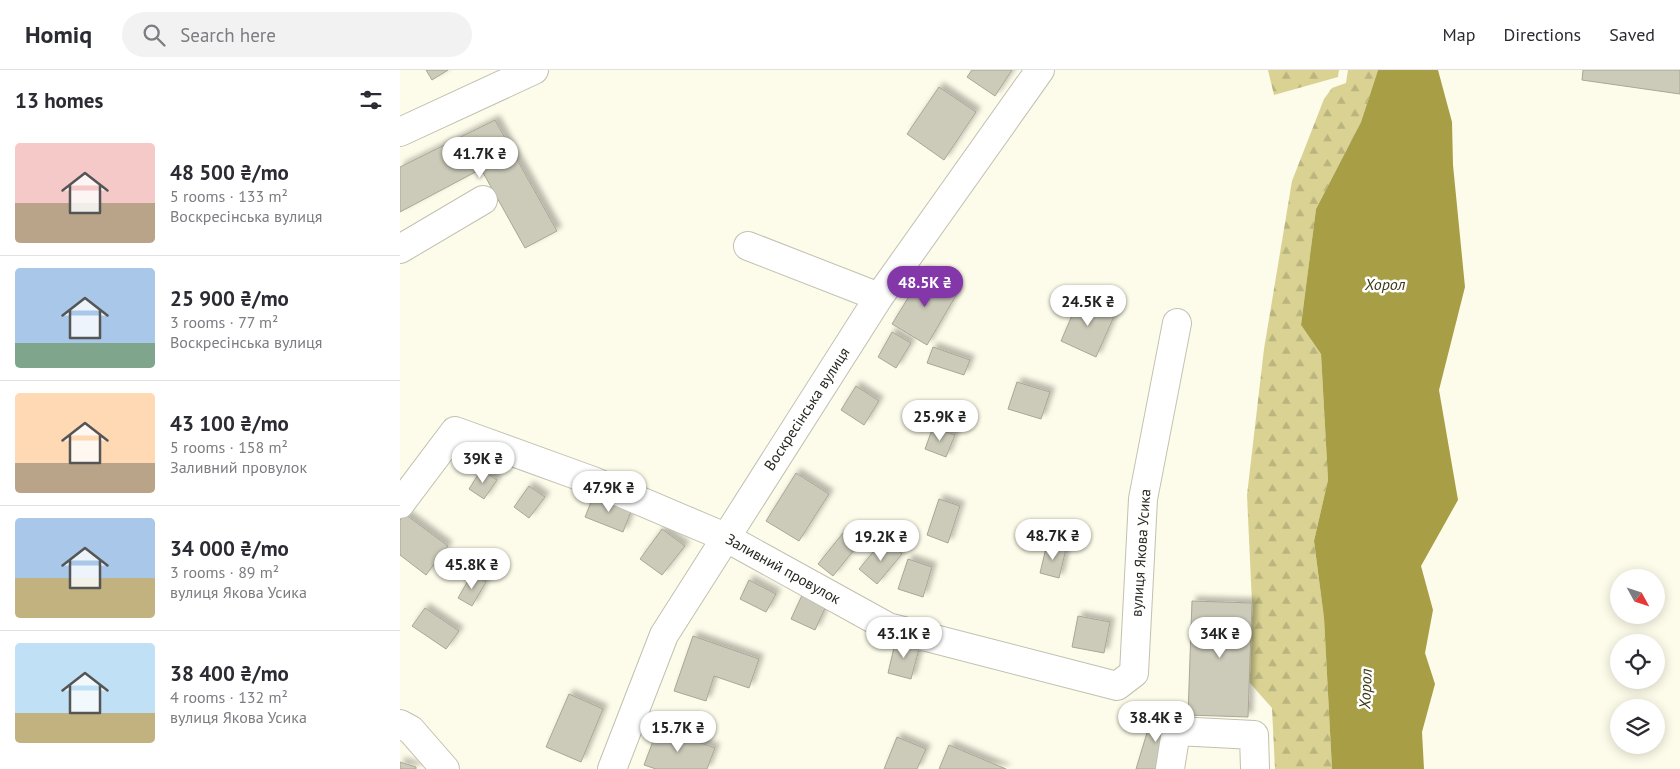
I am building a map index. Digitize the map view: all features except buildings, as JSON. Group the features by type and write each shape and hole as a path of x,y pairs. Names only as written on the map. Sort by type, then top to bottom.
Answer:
{"street":[{"path":"400,132 534,70"},
{"name":"Воскресінська вулиця","path":"612,769 664,634 879,296 1040,70"},
{"path":"400,249 483,200"},
{"path":"748,246 879,296"},
{"name":"вулиця Якова Усика","path":"1117,686 1134,673 1143,499 1177,324"},
{"name":"Заливний провулок","path":"400,504 455,432 593,481 725,537 888,628 1117,686"},
{"path":"400,724 411,730 445,769"},
{"path":"1170,769 1176,731 1254,735 1255,769"}],"green space":[{"path":"1268,70 1339,70 1338,77 1274,95"},
{"path":"1348,70 1378,70 1361,122 1316,209 1301,325 1321,354 1328,480 1314,541 1324,618 1332,769 1275,769 1272,708 1249,682 1252,603 1247,495 1264,349 1292,181 1324,99 1332,88 1346,83"}],"water":[{"name":"Хорол","path":"1378,70 1438,70 1452,122 1453,165 1465,287 1439,390 1458,500 1421,566 1433,610 1425,653 1435,684 1422,732 1424,769 1332,769 1324,618 1314,541 1328,480 1321,354 1301,325 1316,209 1361,122"}]}
